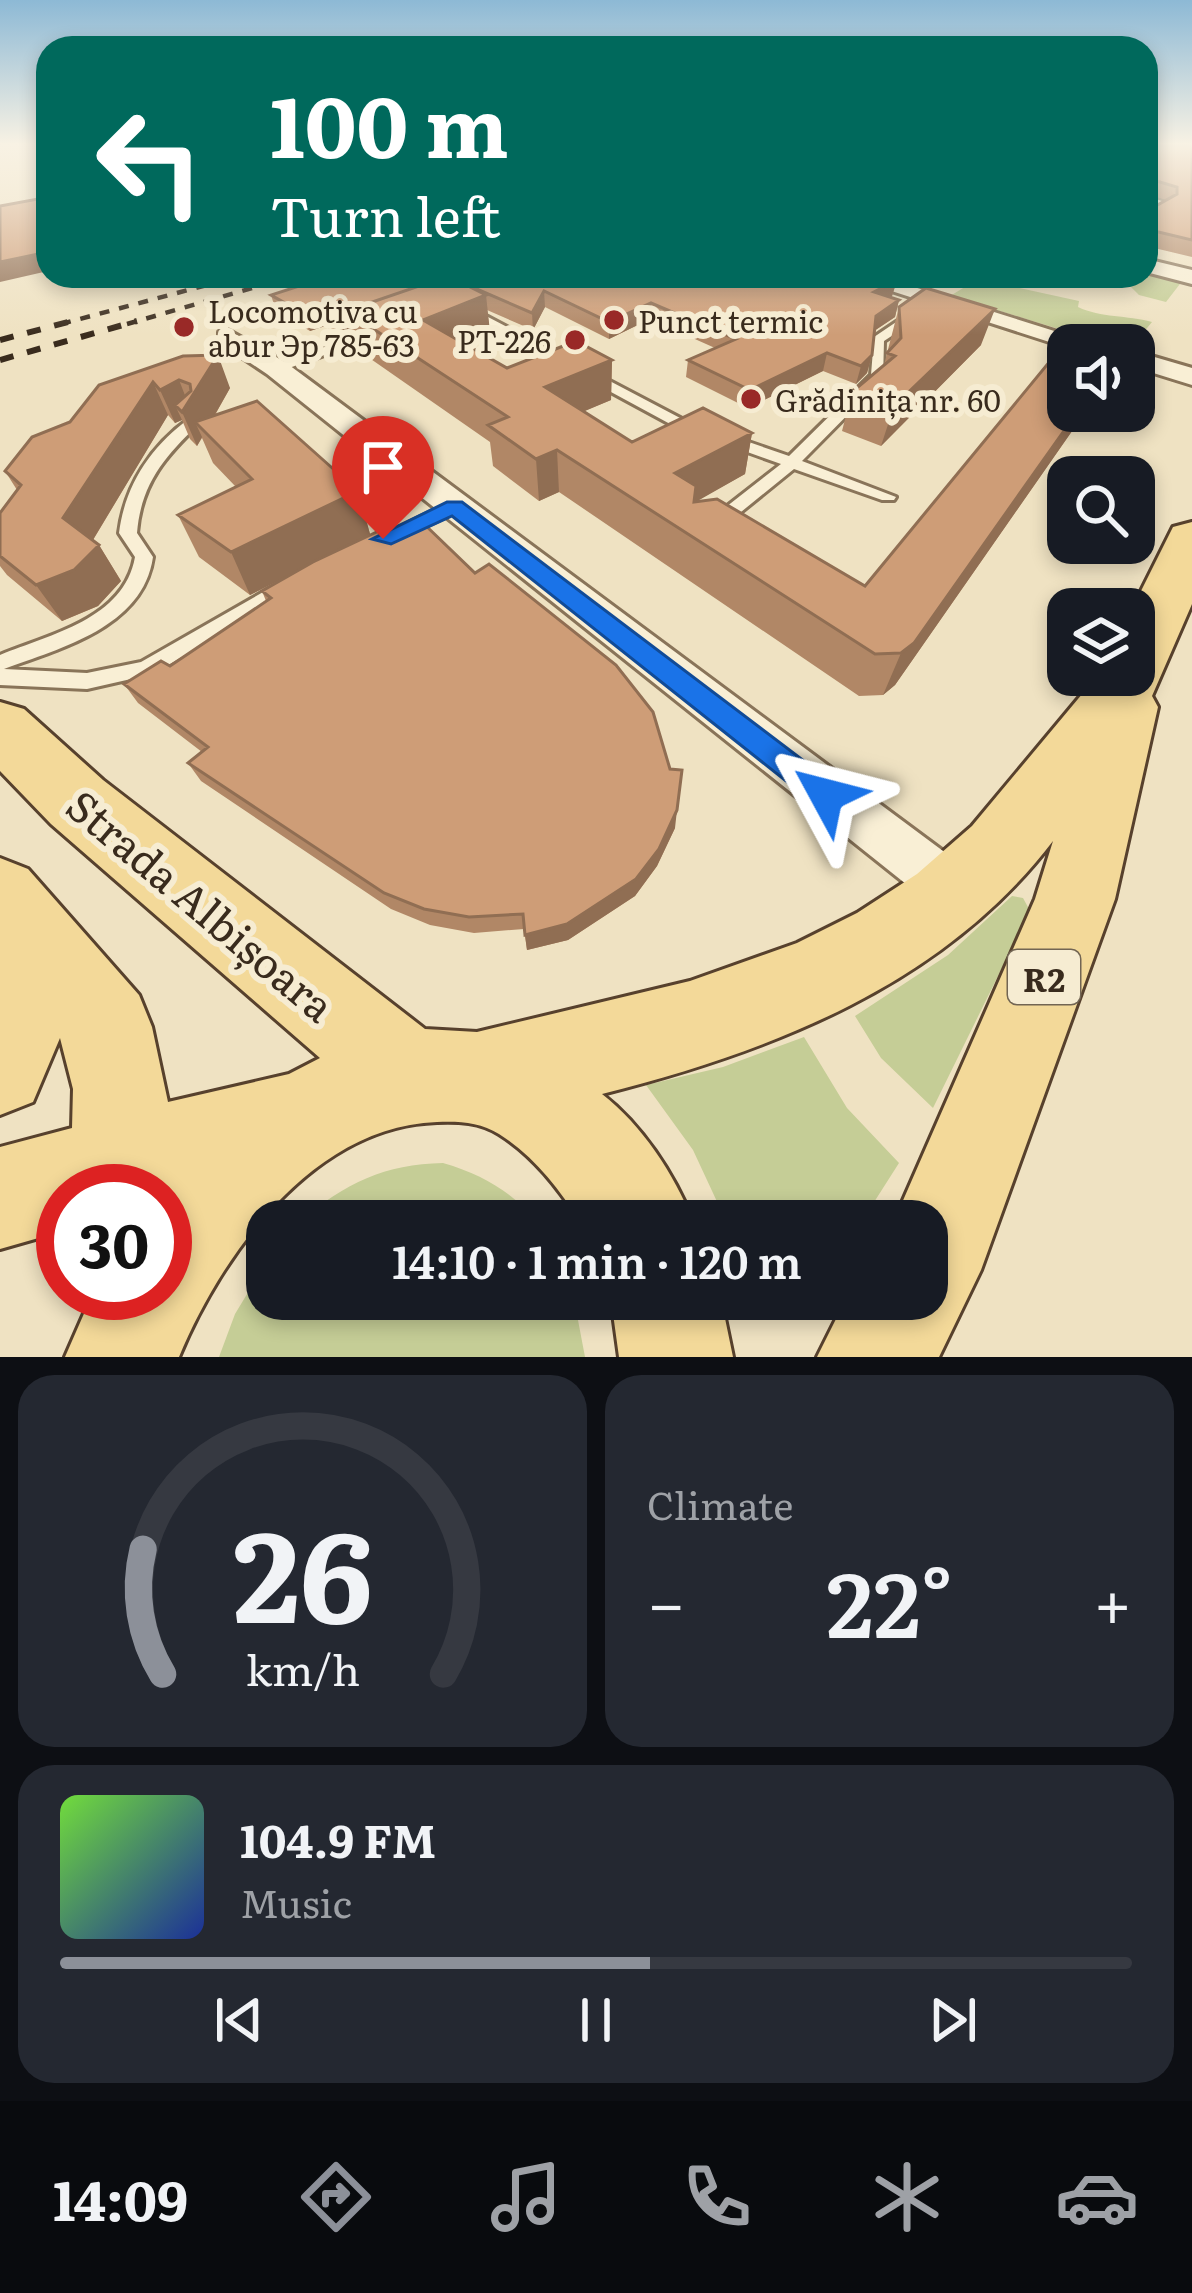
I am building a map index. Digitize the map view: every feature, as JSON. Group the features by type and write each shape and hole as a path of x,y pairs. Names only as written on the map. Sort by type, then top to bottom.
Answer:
{"main road":[{"name":"R2","path":"1155,623 1192,538"},
{"name":"R2","path":"444,1076 629,1042 806,986 856,962 955,891 1032,811 1117,696"},
{"name":"R2","path":"948,1217 1075,899 1127,696"},
{"name":"Strada Albișoara","path":"0,728 77,802 444,1076 547,1106 583,1136 616,1174 630,1200"},
{"path":"0,1069 26,927"},
{"path":"26,927 107,1027 120,1089 122,1164"},
{"path":"161,1164 308,1112 376,1081 444,1076"},
{"path":"192,1223 239,1166 308,1112"},
{"path":"0,1198 36,1192"},
{"path":"670,1320 676,1357"},
{"path":"874,1357 898,1320"}],"street":[{"path":"1158,268 1192,277"},
{"path":"897,288 1047,333"},
{"path":"228,337 276,368 955,891"},
{"path":"1155,366 1192,377"}],"lane":[{"path":"472,296 454,303 676,422 888,497"},
{"path":"698,537 793,460 878,376 878,340 934,299"},
{"path":"276,368 391,326"},
{"path":"0,663 108,614 138,590 144,557 128,533 136,494 163,447 195,422"},
{"path":"332,563 454,506"},
{"path":"0,676 87,681 146,669 312,573"}],"green space":[{"path":"1158,274 1183,280 1166,302 1139,295 1132,288 1158,288"},
{"path":"963,288 1019,288 1079,301 1078,307 1096,313 1152,322 1150,324 1047,325 950,296"},
{"path":"1012,896 1023,898 1029,909 1025,921 933,1108 881,1058 855,1016 948,955"},
{"path":"804,1037 847,1108 899,1163 875,1200 716,1200 693,1150 646,1085 723,1067"},
{"path":"443,1163 471,1173 516,1200 329,1200 367,1178"},
{"path":"246,1296 246,1320 578,1320 585,1357 219,1357"}],"building":[{"path":"0,208 36,208 36,254 0,262"},
{"path":"1158,208 1192,208 1192,240 1158,232"},
{"path":"293,288 413,288 346,311 347,316 335,320 320,309 305,314 271,295"},
{"path":"413,288 472,288 486,295 423,320 507,368 576,341 612,360 545,387 632,442 703,408 752,433 675,473 696,486 694,502 717,499 865,586 1047,365 1047,432 1063,432 914,643 901,653 875,654 557,450 536,459 488,425 508,417 346,311"},
{"path":"474,288 882,288 874,292 899,300 876,316 872,355 861,366 827,353 750,390 688,360 736,339 651,303 609,322 544,291 532,313"},
{"path":"926,288 995,309 894,406 852,392 895,356 887,353 901,338 899,307"},
{"path":"218,355 182,412 175,405 191,391 190,384 179,380 160,390 153,382 63,518 99,545 74,570 36,585 0,556 0,513 21,485 5,471 32,437 70,422 99,385 183,356"},
{"path":"257,401 358,491 231,552 178,515 252,479 195,422"},
{"path":"423,523 475,573 489,564 616,665 653,712 670,769 682,770 677,810 659,849 636,879 567,924 525,935 523,914 469,917 424,909 384,893 188,763 208,747 124,684 161,661 170,666 271,598 262,591 313,562 381,530 391,538"}],"railway":[{"path":"61,324 196,288"},
{"path":"127,324 252,288"},
{"path":"0,340 72,321"},
{"path":"0,360 137,321"}],"place":[{"name":"Punct termic","path":"614,320"},
{"name":"Locomotiva cu abur Эр 785-63","path":"184,327"},
{"name":"PT-226","path":"575,340"},
{"name":"Grădinița nr. 60","path":"751,399"}],"route":[{"path":"383,539 454,506 826,795"}]}
